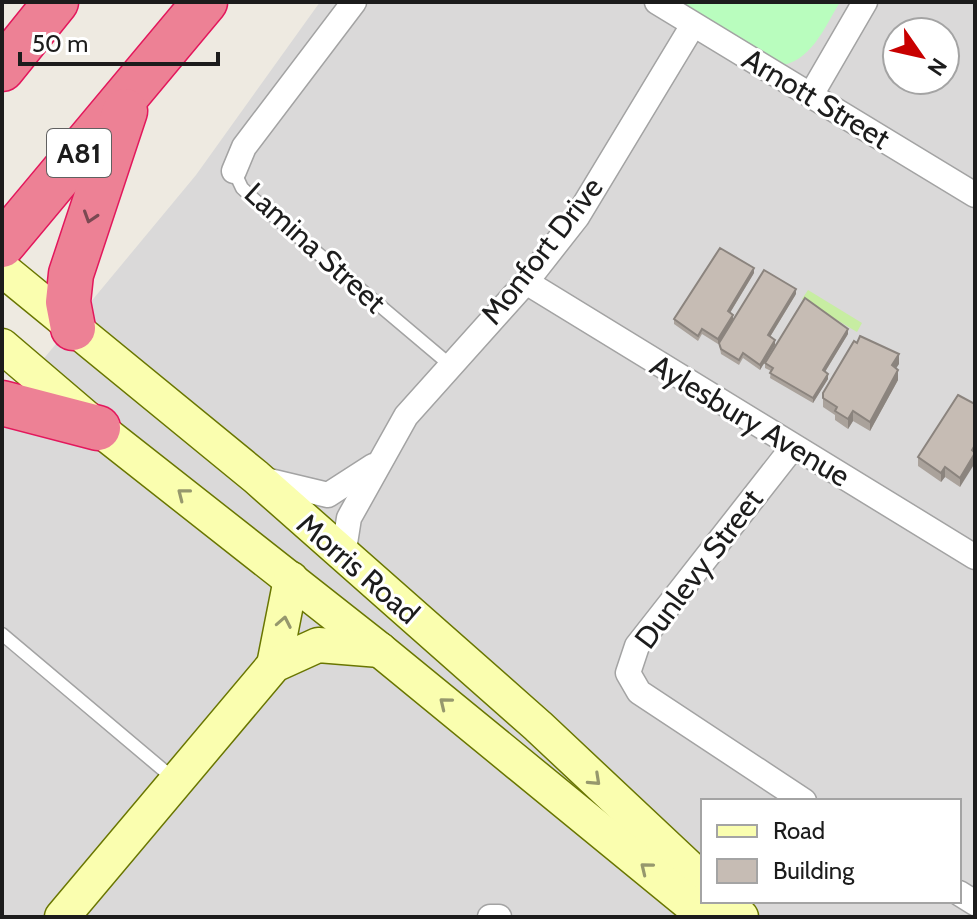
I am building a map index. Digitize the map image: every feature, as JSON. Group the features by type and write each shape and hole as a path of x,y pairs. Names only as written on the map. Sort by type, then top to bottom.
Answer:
{"highway":[{"path":"2,69 56,2"},
{"name":"A81","path":"2,245 205,2"},
{"path":"73,328 68,302 71,274 132,90"},
{"path":"2,403 98,428"}],"street":[{"name":"Lamina Street","path":"234,171 244,147 354,2"},
{"name":"Arnott Street","path":"657,2 975,195"},
{"path":"811,95 865,2"},
{"name":"Monfort Drive","path":"343,556 349,518 375,464 406,416 449,364 526,282 577,217 693,25"},
{"name":"Morris Road","path":"2,269 256,477 538,726 701,879"},
{"name":"Aylesbury Avenue","path":"526,282 975,557"},
{"name":"Morris Road","path":"2,346 98,428 380,650 706,917"},
{"name":"Dunlevy Street","path":"793,447 637,646 628,673 639,692 801,799"},
{"name":"Monfort Drive","path":"256,477 328,495 375,464"},
{"path":"274,665 291,579"},
{"path":"62,917 274,665 318,645 380,650"},
{"path":"726,903 741,917"},
{"path":"490,917 499,917"}],"lane":[{"name":"Lamina Street","path":"234,171 242,188 257,202 449,364"},
{"path":"2,634 177,782"}],"shaded area":[{"path":"320,2 975,2 975,917 2,917 2,409 196,175"}],"green space":[{"path":"667,2 840,2 808,51 789,63 777,66"},
{"path":"808,290 862,323 857,332 802,299"}],"building":[{"path":"720,248 754,268 728,311 733,315 718,339 702,329 698,336 674,319"},
{"path":"764,270 796,289 768,335 775,340 760,365 743,353 739,360 721,349 719,343"},
{"path":"805,298 848,329 823,370 828,374 813,398 770,373 773,368 765,363"},
{"path":"860,336 899,354 892,365 898,370 870,422 853,411 848,419 823,398 854,341 857,343"},
{"path":"958,395 975,404 975,445 972,450 975,453 960,478 945,467 941,473 918,457"}]}
